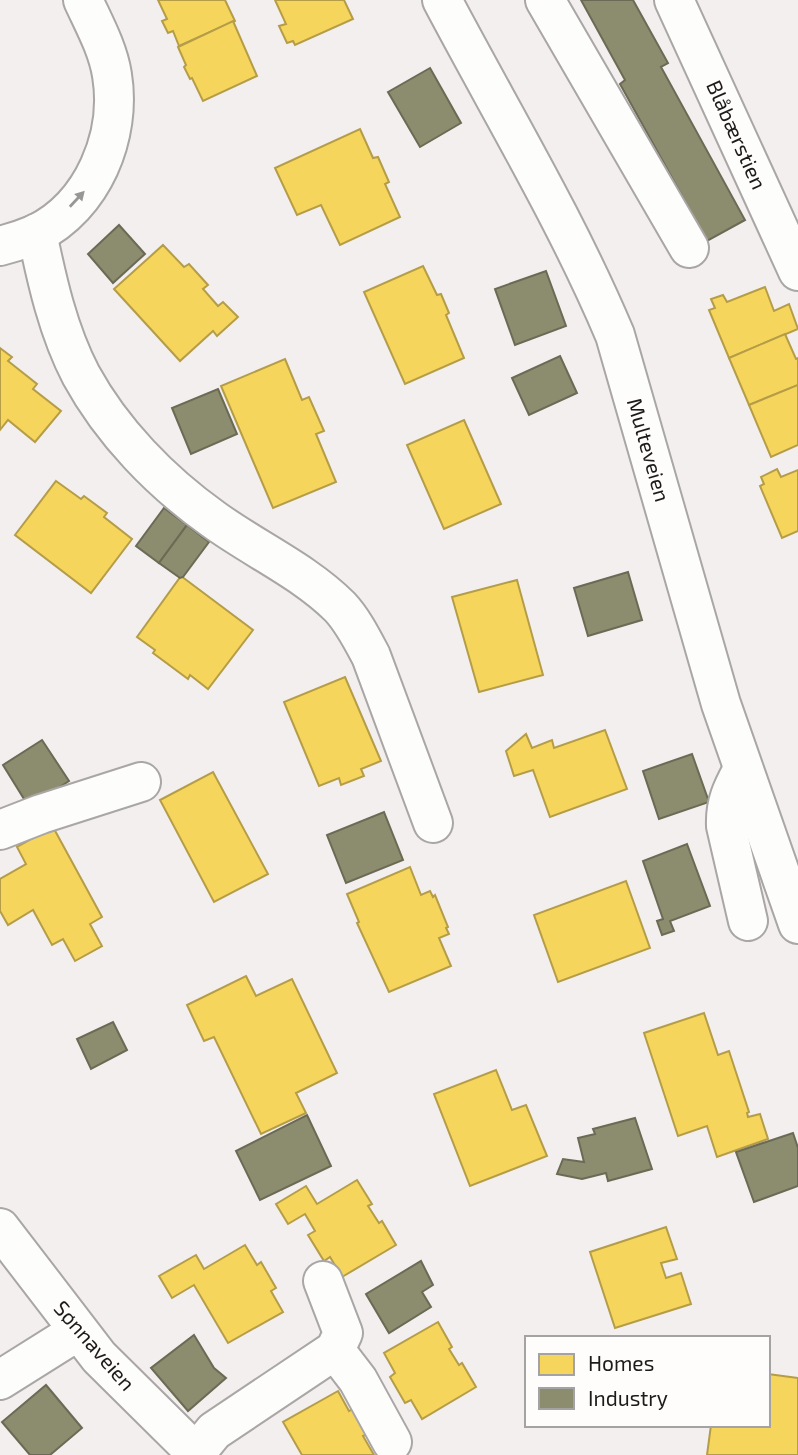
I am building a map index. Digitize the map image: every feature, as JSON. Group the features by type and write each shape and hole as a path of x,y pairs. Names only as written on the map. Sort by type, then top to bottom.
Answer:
{"street":[{"path":"0,246 37,233 56,220 83,194 102,163 113,126 115,98 112,72 105,48 83,0"},
{"name":"Multeveien","path":"443,0 562,218 615,335 709,665 798,924"},
{"path":"545,0 688,248"},
{"name":"Blåbærstien","path":"674,0 798,271"},
{"path":"37,233 57,315 81,374 107,415 140,455 174,488 213,519 321,591 341,609 358,630 371,656 433,823"},
{"path":"743,769 728,797 725,818 748,921"},
{"path":"0,830 141,782"},
{"name":"Sønnaveien","path":"0,1228 78,1331 133,1391 197,1454"},
{"path":"197,1454 214,1431 335,1350 343,1333 323,1282"},
{"path":"0,1380 78,1331"},
{"path":"335,1350 358,1380 392,1442"}],"building: Homes":[{"path":"158,0 225,0 235,21 179,46 173,31 168,33 162,21 167,19"},
{"path":"275,0 344,0 353,19 295,45 293,41 287,43 279,26 286,24"},
{"path":"233,21 257,76 203,101 184,67 186,65 178,47"},
{"path":"360,129 373,158 378,157 389,182 385,184 400,217 340,245 321,205 297,215 275,168"},
{"path":"163,245 184,267 189,264 208,285 203,289 218,306 223,302 238,317 217,336 213,331 180,361 114,289"},
{"path":"423,266 437,295 441,294 449,313 446,315 464,358 405,384 364,292"},
{"path":"765,287 774,311 789,304 798,329 729,358 709,310 715,308 711,299 723,295 727,302"},
{"path":"785,334 796,359 798,358 798,385 749,405 729,358"},
{"path":"0,348 12,357 8,361 37,384 33,389 61,411 35,442 8,420 0,430"},
{"path":"285,359 302,400 309,397 324,431 316,434 336,482 273,508 221,386"},
{"path":"798,385 798,445 771,457 749,405"},
{"path":"464,420 501,504 444,529 407,445"},
{"path":"777,469 781,477 798,470 798,531 782,538 760,486 764,484 761,477"},
{"path":"56,481 81,499 84,496 107,513 104,517 132,539 91,593 15,535"},
{"path":"181,576 253,630 208,689 190,675 188,679 153,653 155,650 137,637"},
{"path":"517,580 543,675 479,692 452,597"},
{"path":"345,677 381,761 361,769 364,776 341,785 339,778 319,786 284,702"},
{"path":"605,730 627,789 550,817 533,770 514,776 506,751 526,734 532,748 552,740 554,748"},
{"path":"213,772 268,874 214,902 160,800"},
{"path":"53,827 102,917 90,924 102,946 75,961 63,939 52,945 33,910 8,925 0,911 0,879 26,864 17,847"},
{"path":"410,867 421,895 430,891 433,897 435,895 448,927 446,928 449,934 439,938 451,966 389,992 357,923 359,922 347,894"},
{"path":"626,881 650,948 558,982 534,915"},
{"path":"246,976 256,996 292,979 337,1073 296,1093 306,1113 261,1134 214,1037 204,1041 187,1005"},
{"path":"704,1013 718,1055 729,1051 749,1112 748,1117 760,1114 768,1139 717,1157 707,1126 678,1136 644,1033"},
{"path":"496,1070 512,1110 526,1105 547,1156 470,1186 434,1094"},
{"path":"357,1180 372,1204 368,1206 379,1223 382,1221 396,1245 342,1277 330,1257 324,1261 308,1235 315,1231 305,1214 288,1224 276,1204 306,1186 317,1204"},
{"path":"666,1227 677,1259 661,1263 666,1278 681,1273 691,1304 615,1328 590,1252"},
{"path":"245,1245 257,1265 261,1262 276,1288 271,1291 283,1312 228,1343 194,1285 172,1298 159,1276 196,1255 204,1269"},
{"path":"438,1322 452,1347 449,1349 459,1365 462,1363 476,1387 422,1419 411,1400 405,1403 390,1377 395,1373 384,1353"},
{"path":"770,1374 798,1378 798,1455 707,1455 711,1427 770,1427"},
{"path":"338,1391 349,1411 354,1408 369,1433 363,1436 374,1455 302,1455 283,1422"}],"building: Industry":[{"path":"581,0 633,0 668,63 661,67 745,220 707,241 620,84 625,80"},
{"path":"430,68 461,123 420,147 388,92"},
{"path":"119,225 145,254 113,283 88,254"},
{"path":"546,271 566,326 515,345 495,289"},
{"path":"560,356 577,393 529,415 512,378"},
{"path":"218,389 237,434 191,454 172,408"},
{"path":"164,508 187,525 159,563 136,546"},
{"path":"187,525 209,542 180,578 159,563"},
{"path":"628,572 642,620 588,636 574,588"},
{"path":"42,740 69,781 29,807 3,765"},
{"path":"692,754 709,802 659,819 643,771"},
{"path":"384,812 403,860 346,883 327,835"},
{"path":"687,844 710,906 670,921 674,931 662,935 657,921 663,919 643,861"},
{"path":"113,1022 127,1050 91,1069 77,1039"},
{"path":"307,1115 331,1166 260,1200 236,1151"},
{"path":"635,1118 652,1169 608,1181 606,1173 582,1179 557,1174 563,1159 584,1162 578,1138 595,1134 593,1129"},
{"path":"793,1133 798,1148 798,1186 754,1202 736,1152"},
{"path":"421,1261 433,1285 422,1292 431,1307 389,1333 366,1294"},
{"path":"194,1335 214,1368 226,1378 188,1411 151,1368"},
{"path":"46,1385 82,1428 50,1455 30,1455 2,1422"}]}
